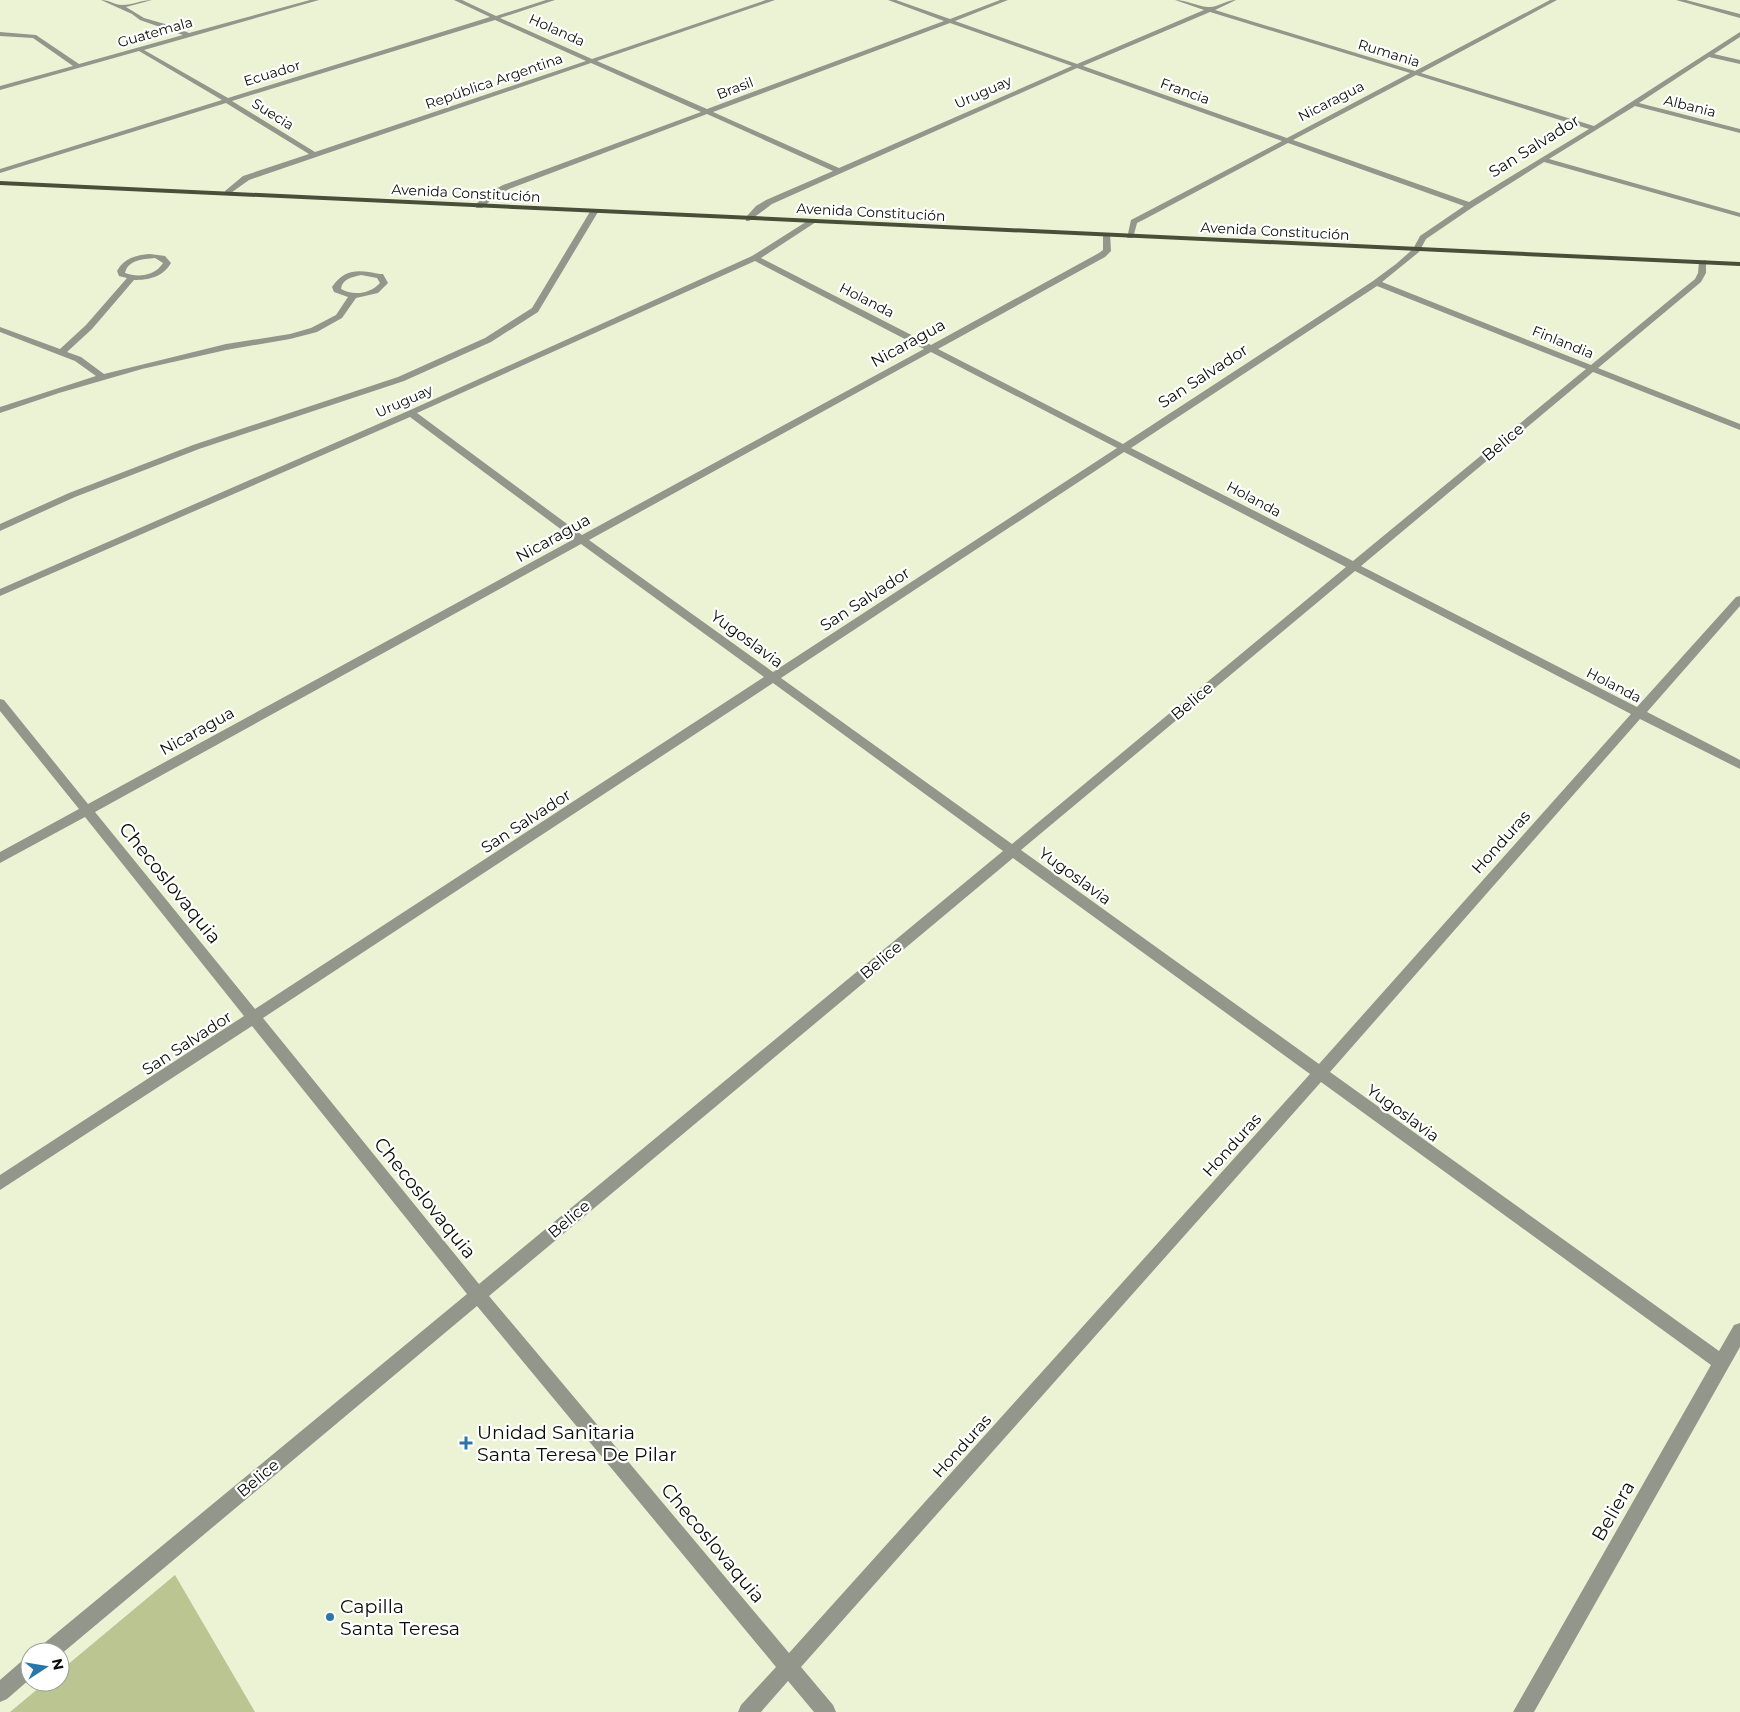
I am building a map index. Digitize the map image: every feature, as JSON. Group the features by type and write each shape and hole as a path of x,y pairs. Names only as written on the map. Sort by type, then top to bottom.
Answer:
{"main road":[{"name":"Avenida Constitución","path":"0,183 1740,264"}],"street":[{"path":"104,0 142,19 170,27 188,35"},
{"path":"121,7 148,0"},
{"name":"Guatemala","path":"0,88 316,0"},
{"name":"Holanda","path":"458,0 837,170"},
{"name":"Ecuador","path":"0,171 552,0"},
{"name":"República Argentina","path":"228,193 246,178 772,0"},
{"name":"Francia","path":"891,0 1470,205"},
{"name":"Brasil","path":"479,206 493,194 506,187 1005,0"},
{"name":"Rumania","path":"1178,0 1593,128"},
{"name":"Uruguay","path":"749,219 758,208 768,202 837,170 1233,0"},
{"name":"Nicaragua","path":"1130,236 1134,222 1142,217 1554,0"},
{"path":"1679,0 1740,16"},
{"path":"0,34 28,34 78,66"},
{"name":"San Salvador","path":"0,1184 1376,282 1399,266 1416,250 1423,238 1470,205 1634,104 1740,34"},
{"name":"Suecia","path":"139,49 315,154"},
{"path":"1709,55 1740,62"},
{"name":"Albania","path":"1634,104 1740,131"},
{"path":"1544,160 1740,215"},
{"path":"0,528 126,473 196,447 401,379 490,338 520,322 535,310 594,212"},
{"name":"Uruguay","path":"0,593 411,413 755,258 812,222"},
{"name":"Nicaragua","path":"0,858 1102,255 1107,251 1107,235"},
{"path":"62,352 89,327 132,278 156,274 166,267 166,260 149,256 128,262 121,268 121,272 132,278"},
{"name":"Holanda","path":"755,258 1740,764"},
{"name":"Belice","path":"60,1642 1698,280 1702,273 1704,262"},
{"path":"368,272 384,279 382,286 377,290 353,295 341,293 337,290 336,287 341,280 353,274 368,272"},
{"name":"Finlandia","path":"1376,282 1740,427"},
{"path":"0,410 102,376 240,344 309,331 327,325 341,315 353,295"},
{"path":"0,328 62,352 90,366 102,376"},
{"name":"Yugoslavia","path":"411,413 582,540 1722,1363"},
{"name":"Honduras","path":"748,1712 1320,1073 1740,599"},
{"name":"Checoslovaquia","path":"0,703 478,1295 826,1712"},
{"name":"Beliera","path":"1523,1712 1740,1331"},
{"path":"0,1692 20,1675"}],"green space":[{"path":"175,1575 255,1712 10,1712 34,1692 70,1692 70,1663"}],"place":[{"name":"Unidad Sanitaria Santa Teresa De Pilar","path":"466,1443"},
{"name":"Capilla Santa Teresa","path":"330,1617"}]}
